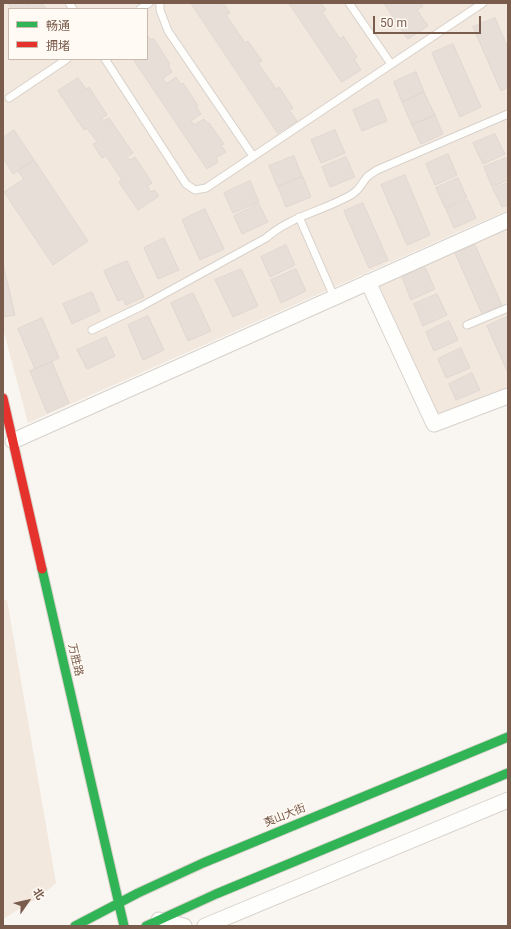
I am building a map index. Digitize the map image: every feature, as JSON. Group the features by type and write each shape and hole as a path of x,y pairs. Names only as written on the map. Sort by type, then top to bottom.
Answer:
{"main road":[{"name":"万胜路","path":"3,398 124,926"},
{"name":"夷山大街","path":"75,926 118,903 203,863 508,737"},
{"path":"152,923 223,891 508,773"}],"street":[{"path":"12,441 508,220"},
{"path":"368,282 434,424 508,396"},
{"path":"205,926 508,800"},
{"path":"152,923 184,926"}],"lane":[{"path":"160,3 160,10 168,31 253,156"},
{"path":"349,3 391,64"},
{"path":"106,60 186,184 194,190 206,188 482,3"},
{"path":"9,98 66,60"},
{"path":"92,330 142,306 266,238 274,230 288,222 352,195 361,187 367,178 377,170 508,114"},
{"path":"300,217 334,298"},
{"path":"467,325 508,308"}],"shaded area":[{"path":"3,3 508,3 508,210 28,423 3,328"},
{"path":"508,228 508,387 438,415 378,287"},
{"path":"3,600 7,600 56,883 41,896 3,919"}],"building":[{"path":"8,3 25,3 27,5 30,3 42,3 45,8 11,8"},
{"path":"191,3 223,3 230,13 226,15 245,43 248,41 262,61 258,63 276,89 279,87 293,108 289,110 297,121 278,133"},
{"path":"289,3 321,3 326,10 322,12 340,39 343,36 357,57 354,59 361,70 342,82"},
{"path":"384,3 421,3 423,6 417,10 428,26 408,39"},
{"path":"495,18 508,48 508,87 501,91 473,27"},
{"path":"148,36 151,40 153,38 170,64 168,65 172,72 163,78 166,84 176,77 181,85 183,83 198,106 196,107 201,114 191,121 194,125 204,119 208,124 209,123 224,144 221,145 226,152 216,158 218,162 207,169 134,60 148,60"},
{"path":"453,44 481,107 460,117 432,53"},
{"path":"416,72 424,92 402,102 394,82"},
{"path":"78,78 86,89 89,87 107,115 102,118 103,121 109,118 133,153 127,157 130,160 135,157 152,183 147,186 151,192 154,190 159,196 138,210 119,182 122,180 106,156 102,158 93,144 97,142 87,128 84,130 58,91"},
{"path":"424,92 435,115 412,125 402,102"},
{"path":"378,99 387,121 362,131 353,110"},
{"path":"435,115 443,134 421,144 412,125"},
{"path":"14,130 34,160 13,174 3,158 3,138"},
{"path":"335,130 345,153 321,163 311,140"},
{"path":"495,134 505,154 483,164 473,143"},
{"path":"448,154 457,175 435,185 426,164"},
{"path":"294,156 302,176 277,186 269,166"},
{"path":"346,157 355,177 330,187 322,167"},
{"path":"506,158 508,162 508,180 492,187 484,167"},
{"path":"34,160 88,241 53,265 4,192 24,179 18,171"},
{"path":"405,175 430,235 407,245 381,185"},
{"path":"303,177 311,197 286,207 278,187"},
{"path":"458,178 467,198 445,208 436,188"},
{"path":"250,181 259,202 233,213 224,193"},
{"path":"508,183 508,205 502,207 493,189"},
{"path":"468,200 476,218 454,228 446,209"},
{"path":"363,203 388,260 369,268 344,211"},
{"path":"259,204 268,222 242,234 234,216"},
{"path":"205,209 224,249 200,260 182,220"},
{"path":"164,238 179,270 158,279 144,248"},
{"path":"286,245 295,265 270,277 261,257"},
{"path":"475,245 502,305 482,314 455,253"},
{"path":"127,261 144,297 126,305 123,299 118,301 104,271"},
{"path":"3,264 15,315 3,317"},
{"path":"425,267 435,289 411,300 402,277"},
{"path":"241,269 258,306 233,317 215,280"},
{"path":"296,269 306,291 281,303 271,280"},
{"path":"92,292 100,311 72,324 63,304"},
{"path":"193,293 211,331 188,341 171,303"},
{"path":"437,294 447,315 423,326 414,304"},
{"path":"148,316 164,350 143,360 128,325"},
{"path":"507,317 508,319 508,373 487,326"},
{"path":"42,318 59,358 35,369 18,329"},
{"path":"449,321 458,340 434,351 426,332"},
{"path":"106,337 115,356 87,369 77,350"},
{"path":"461,348 470,368 446,378 438,359"},
{"path":"52,362 69,403 47,413 30,371"},
{"path":"472,373 480,390 456,400 449,384"}],"traffic: fast":[{"path":"42,569 124,926"},
{"path":"75,926 138,893 203,863 508,737"},
{"path":"146,926 216,894 508,773"}],"traffic: jam":[{"path":"3,398 42,569"}]}
